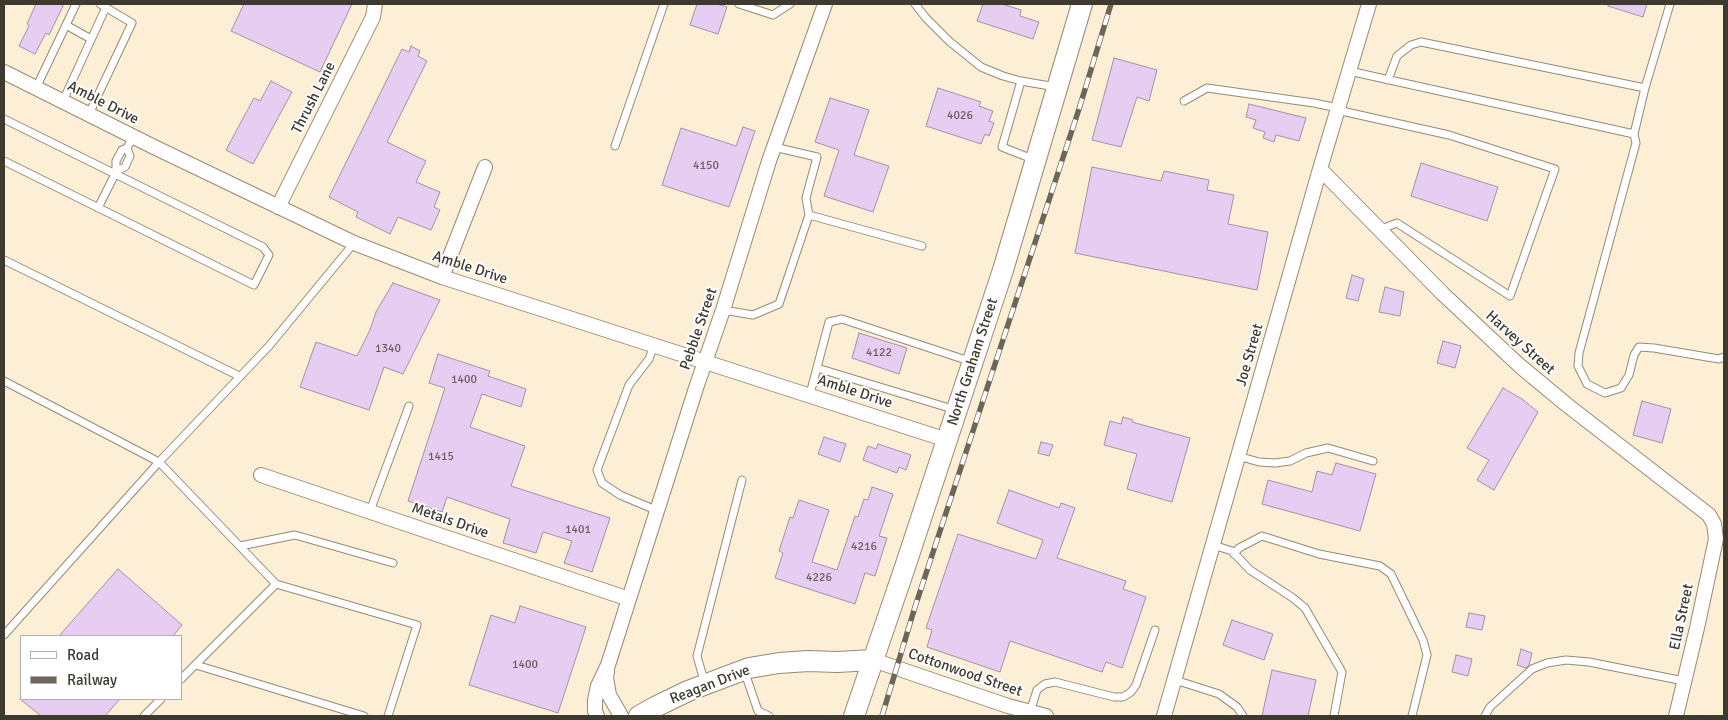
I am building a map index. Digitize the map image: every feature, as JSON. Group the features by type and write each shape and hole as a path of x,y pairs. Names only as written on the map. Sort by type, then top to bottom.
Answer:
{"main road":[{"name":"North Graham Street","path":"854,716 1003,270 1082,4"},
{"name":"Reagan Drive","path":"639,716 705,684 744,670 779,663 873,660"}],"street":[{"name":"Thrush Lane","path":"278,207 373,17 375,4"},
{"name":"Pebble Street","path":"588,716 598,686 608,665 774,147 825,4"},
{"name":"Joe Street","path":"1164,716 1337,109 1369,4"},
{"name":"Amble Drive","path":"4,72 89,114 130,142 278,207 354,244 442,276 947,440"},
{"path":"442,276 485,167"},
{"name":"Harvey Street","path":"1320,169 1443,294 1520,366 1708,515 1714,524"},
{"name":"Metals Drive","path":"261,475 629,599"},
{"name":"Ella Street","path":"1676,716 1716,539 1714,524"},
{"name":"Cottonwood Street","path":"873,660 1046,716"},
{"name":"Pebble Street","path":"608,665 606,678 609,695 621,716"},
{"name":"Pebble Street","path":"597,716 595,700 598,686"}],"lane":[{"path":"36,88 76,4"},
{"path":"615,146 664,4"},
{"path":"739,4 773,15 790,4"},
{"path":"915,4 949,41 981,67 1021,81 1056,87"},
{"path":"1670,4 1645,88 1634,134 1636,143 1578,354 1578,366 1587,384 1605,393 1621,388 1629,375 1638,347 1719,359 1724,357"},
{"path":"63,101 103,6 132,23 89,114"},
{"path":"66,25 90,39"},
{"path":"1388,80 1398,56 1411,45 1421,42 1645,88"},
{"path":"1349,71 1634,134"},
{"path":"1021,81 1002,147 1035,160"},
{"path":"1184,100 1207,88 1314,103 1449,135 1555,169 1510,296 1397,223 1379,230"},
{"path":"4,118 116,172 263,248 269,255 254,285 4,161"},
{"path":"98,208 116,172 116,161 122,150 130,142"},
{"path":"723,310 753,315 779,304 809,215 806,198 817,157 774,147"},
{"path":"809,215 922,246"},
{"path":"4,635 159,462 269,346 354,244"},
{"path":"4,260 239,376"},
{"path":"810,394 829,322 842,319 973,362"},
{"path":"654,345 649,359 629,386 597,470 602,483 620,495 658,511"},
{"path":"817,368 956,411"},
{"path":"4,381 159,462 276,584 418,625 388,716"},
{"path":"370,511 409,406"},
{"path":"1238,456 1259,462 1275,462 1290,460 1306,452 1328,448 1374,461"},
{"path":"705,684 697,656 742,480"},
{"path":"240,546 295,535 393,563"},
{"path":"1234,554 1239,548 1262,536 1319,554 1380,566 1391,574 1423,640 1427,655 1412,716"},
{"path":"1213,545 1232,551 1250,570 1305,608 1342,672 1334,716"},
{"path":"182,678 276,584"},
{"path":"1030,712 1037,690 1045,684 1055,682 1114,697 1122,697 1131,692 1136,685 1155,630"},
{"path":"1485,716 1490,707 1532,669 1547,663 1566,660 1589,662 1684,681"},
{"path":"196,665 364,716"},
{"path":"744,670 757,714 769,716"},
{"path":"1175,680 1219,694 1237,707 1243,716"},
{"path":"144,716 161,700"}],"building":[{"path":"36,4 64,4 49,35 46,33 35,54 19,46 29,26 27,24"},
{"path":"244,4 352,4 320,72 231,31"},
{"path":"697,4 717,4 727,7 718,34 690,25"},
{"path":"983,4 1002,4 1021,10 1020,16 1039,22 1033,39 977,21"},
{"path":"1608,4 1647,4 1643,17 1608,6"},
{"path":"411,46 420,51 418,56 427,61 387,142 426,161 416,182 440,192 434,207 440,210 431,230 398,217 390,234 356,217 358,212 329,197 402,49 409,52"},
{"path":"1114,58 1157,70 1149,101 1137,97 1121,147 1092,140"},
{"path":"271,81 292,92 253,164 226,150 254,98 260,101"},
{"path":"938,88 981,102 979,106 993,111 989,121 994,123 989,136 985,134 981,144 926,126"},
{"path":"830,98 869,110 854,155 889,166 873,212 824,196 839,150 815,142"},
{"path":"1249,104 1306,118 1299,141 1276,135 1274,142 1263,138 1265,132 1253,128 1256,120 1246,117"},
{"path":"743,127 755,131 729,207 662,185 681,128 736,146"},
{"path":"1421,163 1498,187 1487,221 1411,196"},
{"path":"1092,167 1161,181 1164,171 1209,180 1207,190 1234,195 1228,224 1268,232 1257,290 1075,253"},
{"path":"1352,275 1364,279 1358,301 1346,298"},
{"path":"393,283 440,300 403,374 384,367 369,410 300,387 316,342 357,356 370,330 376,312"},
{"path":"1385,287 1404,292 1400,316 1379,312"},
{"path":"859,333 907,348 899,374 852,358"},
{"path":"1443,341 1461,346 1455,368 1437,363"},
{"path":"438,354 490,371 488,376 526,389 521,407 482,394 470,427 525,446 511,486 610,518 592,572 564,563 572,541 543,532 536,553 503,543 510,519 447,497 442,512 408,501 445,388 429,383"},
{"path":"1503,388 1522,399 1538,412 1494,490 1477,480 1489,460 1467,448"},
{"path":"1642,401 1671,409 1662,443 1633,435"},
{"path":"1123,417 1133,420 1132,422 1190,438 1172,502 1127,489 1137,454 1104,445 1110,421 1121,424"},
{"path":"824,437 846,444 840,462 818,454"},
{"path":"1041,442 1053,445 1049,456 1038,453"},
{"path":"878,444 911,455 906,470 899,467 897,473 863,460 868,446 876,449"},
{"path":"1336,463 1376,474 1360,531 1262,504 1268,480 1312,492 1317,471 1332,475"},
{"path":"872,487 893,494 879,536 887,538 875,576 865,573 855,604 775,578 783,553 779,551 790,517 793,518 799,500 829,510 812,562 837,570 855,516 858,517 864,499 868,500"},
{"path":"1009,490 1059,508 1061,503 1075,508 1057,558 1126,581 1123,589 1146,597 1122,668 1106,662 1102,672 1010,641 1000,672 927,647 932,630 926,628 958,534 1036,559 1043,540 997,523"},
{"path":"118,569 182,625 174,635 60,635"},
{"path":"520,606 586,627 558,713 469,685 491,615 515,623"},
{"path":"1469,613 1485,616 1482,630 1466,627"},
{"path":"1232,620 1273,634 1264,660 1223,645"},
{"path":"1521,649 1532,653 1529,665 1526,668 1517,665"},
{"path":"1456,655 1472,659 1468,676 1452,672"},
{"path":"1272,670 1316,680 1308,716 1262,716"},
{"path":"21,700 119,700 105,716 41,716"}],"railway":[{"path":"882,716 915,607 1079,109 1111,4"}]}
